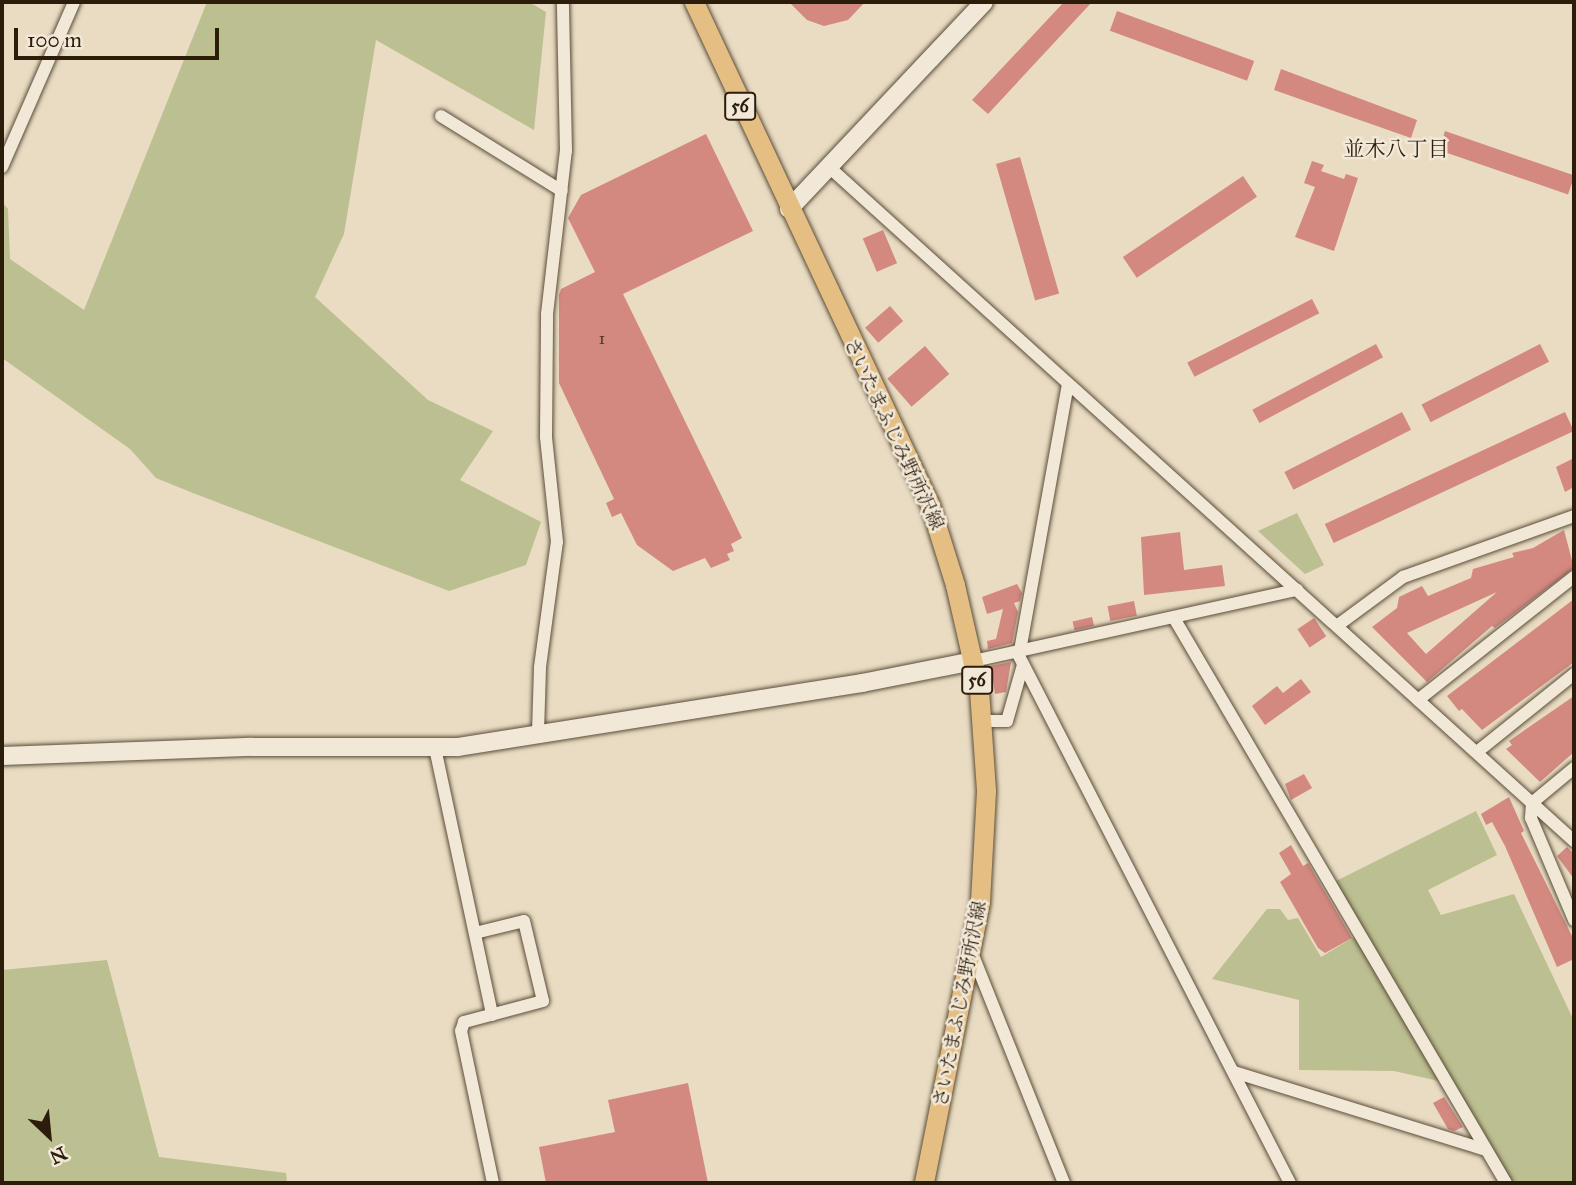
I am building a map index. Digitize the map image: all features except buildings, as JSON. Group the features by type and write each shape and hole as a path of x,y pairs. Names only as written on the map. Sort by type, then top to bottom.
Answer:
{"main road":[{"name":"さいたまふじみ野所沢線","path":"694,2 930,505 973,661 983,721 986,832 972,953 923,1183"}],"street":[{"path":"2,167 74,2"},
{"path":"538,732 540,667 557,542 547,438 547,314 566,151 563,2"},
{"path":"789,209 984,2"},
{"path":"441,116 562,191"},
{"path":"828,167 1574,841"},
{"path":"1068,384 1020,650 1023,665 1290,1183"},
{"path":"1338,625 1403,576 1572,521"},
{"path":"1418,700 1574,577"},
{"path":"2,756 252,747 435,748 862,683 1297,590"},
{"path":"1174,618 1506,1183"},
{"path":"983,721 1007,721 1023,665"},
{"path":"1477,752 1574,674"},
{"path":"435,748 492,1015"},
{"path":"1532,803 1574,768"},
{"path":"1532,803 1533,828 1574,920"},
{"path":"475,933 524,921 543,1001 464,1022 461,1031 493,1183"},
{"path":"972,953 1064,1183"},
{"path":"1234,1072 1486,1150"}],"green space":[{"path":"207,2 529,2 546,12 534,130 376,40 344,234 315,297 428,400 493,431 460,480 541,522 526,565 449,591 193,493 156,478 130,449 2,358 2,202 8,209 10,259 84,310"},
{"path":"1297,513 1324,565 1305,574 1258,531"},
{"path":"1476,811 1497,855 1428,890 1441,915 1514,894 1574,1021 1574,1183 1510,1183 1452,1084 1394,1071 1299,1070 1299,1000 1212,979 1267,909 1280,909 1288,920 1298,918 1321,957 1362,932 1334,882"},
{"path":"107,960 159,1157 286,1173 287,1183 2,1183 2,970"}],"district":[{"name":"並木八丁目","path":"1396,149"}]}
